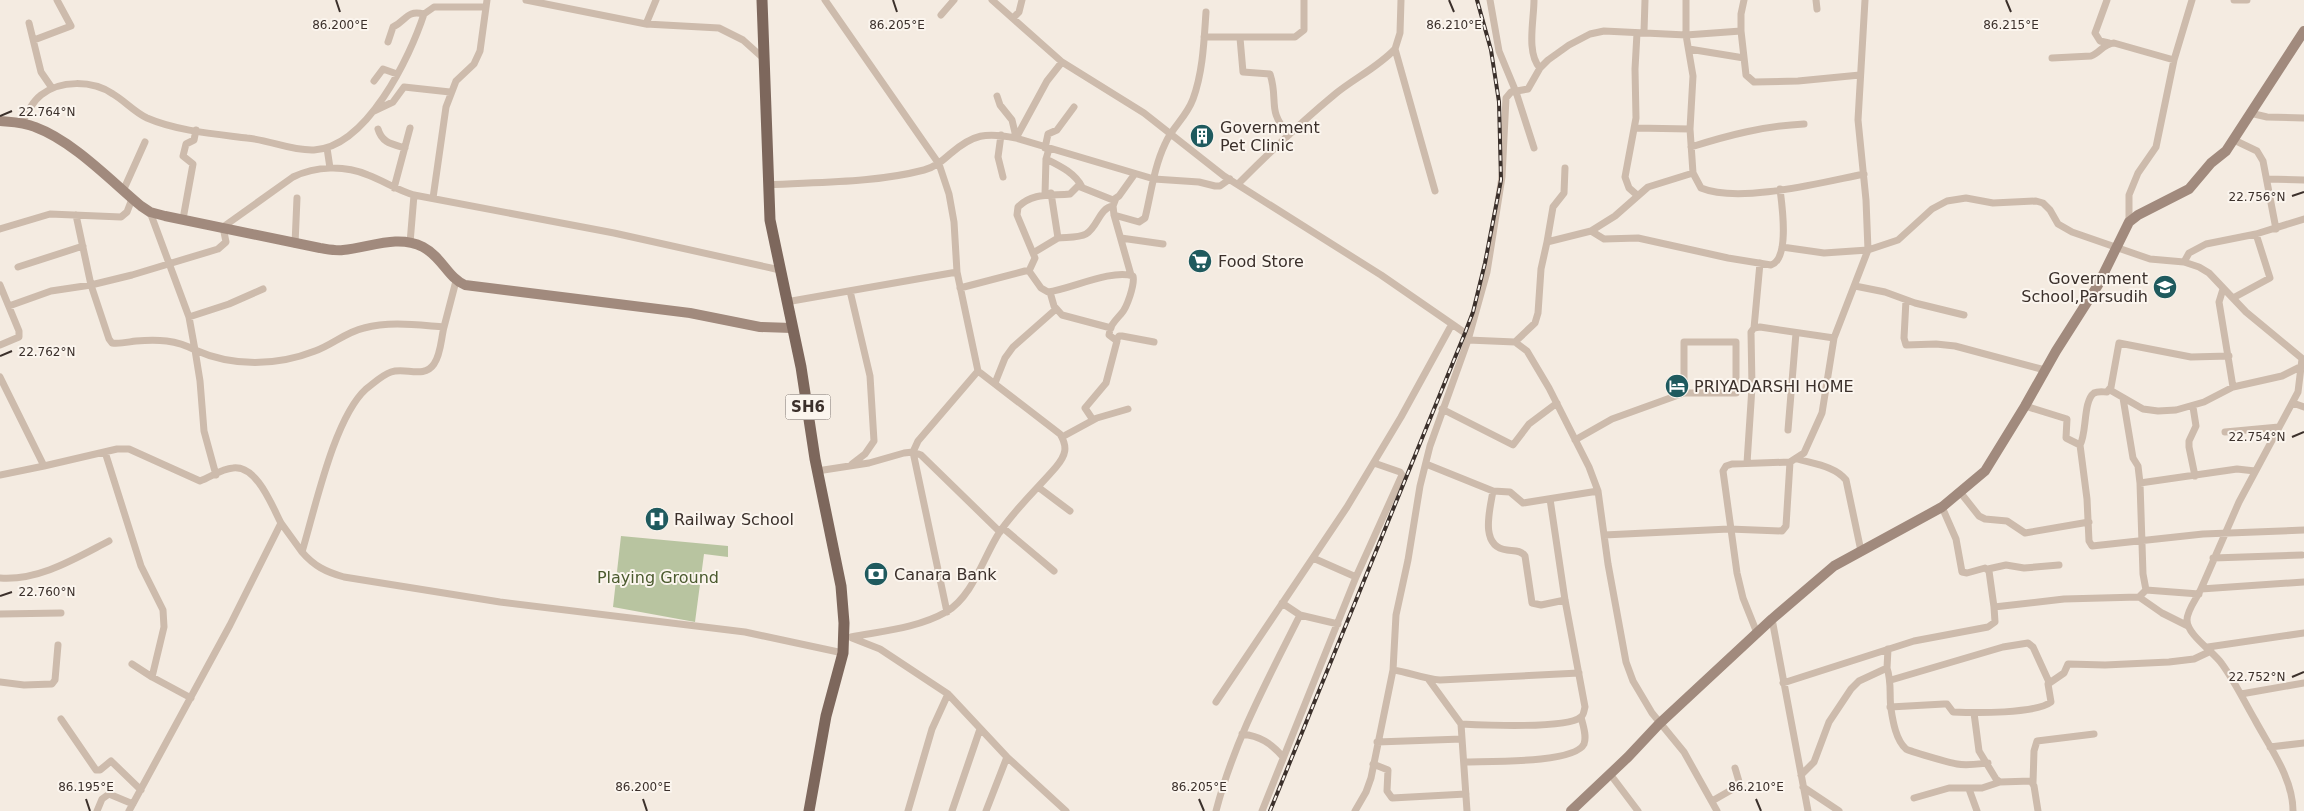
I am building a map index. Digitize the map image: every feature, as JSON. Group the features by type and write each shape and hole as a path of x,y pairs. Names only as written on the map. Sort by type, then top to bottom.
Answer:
{"main road":[{"name":"SH6","path":"762,0 770,220 801,367 817,470 848,636 826,716 809,811"},
{"path":"1571,811 1659,724 1772,619 1834,566 1942,507 1985,471 2098,285 2129,222 2138,215 2189,189 2234,140 2304,30"},
{"path":"0,121 34,126 59,140 150,212 295,244 342,250 390,242 410,243 422,246 435,254 456,281 465,285 690,313 760,327 792,328"}],"street":[{"path":"34,40 71,26 57,0"},
{"path":"526,0 646,24 719,28 743,40 764,58"},
{"path":"646,24 656,0"},
{"path":"826,0 939,164 954,222 957,272 978,371 1043,419 1062,437 1066,450 1064,457 1001,530 968,590 958,603 947,612 919,623 848,636"},
{"path":"941,15 954,0"},
{"path":"992,0 1062,62 1144,113 1230,179 1381,275 1465,333 1468,340"},
{"path":"1013,18 1018,12 1022,0"},
{"path":"1204,37 1284,38 1301,34 1305,24 1304,0"},
{"path":"1238,184 1288,135 1336,94 1386,58 1395,49 1400,33 1401,0"},
{"path":"1490,0 1499,51 1516,92 1534,148"},
{"path":"1534,0 1532,48 1534,58 1540,68"},
{"path":"1637,195 1629,188 1626,177 1636,128 1641,32 1645,0"},
{"path":"1686,0 1686,35 1693,76 1690,129 1691,147 1693,173 1697,183 1707,190 1753,192 1864,174"},
{"path":"1744,0 1741,14 1741,31 1746,75 1754,82 1798,81 1860,75"},
{"path":"1816,0 1817,9"},
{"path":"1604,535 1729,529 1785,530 1794,460 1804,453 1822,413 1834,338 1868,250 1864,174 1858,120 1865,0"},
{"path":"2107,0 2095,33 2100,41 2114,43 2174,60"},
{"path":"2129,222 2129,195 2138,173 2156,147 2161,132 2174,60 2192,0"},
{"path":"2234,0 2247,0"},
{"path":"22,123 31,106 40,96 52,88 78,84 91,85 112,93 147,118 196,130 250,138 289,148 316,150 327,148 344,139 374,111 409,53 424,14 434,7 487,3 480,51 474,64 456,81 450,92 441,136 433,198"},
{"path":"388,42 393,27 400,24 408,14 415,12 424,14"},
{"path":"1114,215 1139,222 1144,220 1160,158 1170,134 1187,113 1193,97 1204,37 1206,12"},
{"path":"29,23 41,72 52,88"},
{"path":"1355,811 1366,792 1393,670 1396,614 1408,560 1420,486 1442,410 1468,340 1487,272 1502,177 1506,98 1508,94 1528,89 1540,68 1556,53 1590,34 1604,31 1686,35 1741,31"},
{"path":"1240,38 1243,72 1270,74 1273,110 1278,123 1288,135"},
{"path":"2052,58 2091,56 2109,43"},
{"path":"1689,48 1744,58"},
{"path":"1395,49 1435,191"},
{"path":"1016,138 1043,88 1062,62"},
{"path":"374,81 383,69 397,74"},
{"path":"374,111 393,102 404,87 450,92"},
{"path":"997,96 1000,105 1012,120 1016,138"},
{"path":"1058,238 1048,194 1046,159 1048,134 1057,130 1074,106"},
{"path":"2250,113 2280,118 2304,118"},
{"path":"1691,147 1761,127 1804,124"},
{"path":"394,188 410,128"},
{"path":"1636,128 1690,129"},
{"path":"378,129 382,139 386,142 405,148"},
{"path":"183,219 193,164 183,156 182,151 186,144 194,140 196,130"},
{"path":"768,185 878,177 925,170 939,164 972,138 982,135 1001,135 1016,138 1154,179 1199,182 1215,186 1220,186 1230,179"},
{"path":"1001,135 998,157 1003,177"},
{"path":"2234,140 2257,152 2263,161 2276,229"},
{"path":"123,191 145,142"},
{"path":"327,148 330,168"},
{"path":"1046,159 1064,168 1074,176 1082,187"},
{"path":"9,306 51,291 91,285 170,264 224,246 226,237 223,227 293,177 315,169 330,168 367,174 394,188 414,195 640,238 780,270"},
{"path":"1516,342 1535,323 1538,313 1540,269 1553,207 1564,193 1565,168"},
{"path":"1547,242 1591,231 1615,216 1637,195 1654,184 1693,173"},
{"path":"1033,253 1058,238 1077,237 1088,233 1106,208 1115,202 1134,174"},
{"path":"2267,179 2304,180"},
{"path":"960,288 1029,271 1035,262 1016,211 1022,203 1048,194 1067,194 1072,192 1075,187 1082,187 1115,202"},
{"path":"1591,231 1604,239 1638,238 1721,257 1760,263 1776,263 1782,247 1780,189"},
{"path":"410,243 414,195"},
{"path":"295,244 297,198"},
{"path":"1782,247 1824,253 1868,250 1898,240 1923,217 1940,205 1956,199 1966,198 1993,203 2036,201 2048,205 2058,224 2062,227 2150,259 2184,262 2209,273 2246,312 2302,362"},
{"path":"0,229 50,214 121,217 127,212 132,199"},
{"path":"1115,202 1114,215 1130,275 1134,279 1123,312 1115,319 1109,335 1117,339"},
{"path":"150,212 189,317 200,381 204,431 216,474"},
{"path":"76,215 91,285 106,332 112,343 119,344 152,339 168,340 184,344 214,358 254,363 315,351 362,328 396,323 444,327"},
{"path":"2184,262 2189,253 2196,248 2276,229 2304,220"},
{"path":"2233,298 2270,278 2256,234"},
{"path":"1120,238 1163,244"},
{"path":"18,266 82,246"},
{"path":"1747,463 1751,415 1751,332 1754,328 1760,263"},
{"path":"1029,271 1044,292 1108,277 1130,275"},
{"path":"786,302 957,272"},
{"path":"302,552 329,461 351,409 364,391 390,372 399,370 420,372 428,370 433,366 437,358 456,281"},
{"path":"0,285 2,296 9,306 19,336 16,340 0,345"},
{"path":"1855,286 1885,292 1906,300 1964,315"},
{"path":"189,317 229,304 263,288"},
{"path":"2223,289 2219,302 2233,387"},
{"path":"850,291 870,376 874,441 865,454 850,465"},
{"path":"1050,292 1056,309 1062,315 1111,328"},
{"path":"1906,300 1904,338 1906,345 1936,344 1955,346 2045,370"},
{"path":"995,384 1005,358 1013,347 1056,309"},
{"path":"1216,702 1313,558 1374,463 1452,324"},
{"path":"1754,328 1760,327 1834,338"},
{"path":"1788,430 1796,333"},
{"path":"1093,420 1085,408 1106,383 1118,336 1154,342"},
{"path":"1468,340 1516,342 1527,351 1538,366 1598,491 1626,662 1633,681 1659,724 1684,752 1717,811"},
{"path":"1575,440 1612,419 1684,393 1736,393 1736,342 1684,342 1684,393"},
{"path":"2110,390 2117,345 2121,342 2191,357 2229,356"},
{"path":"2302,362 2282,376 2233,387 2193,407 2158,411 2143,409 2110,390 2096,393 2092,396 2080,445 2089,522 2089,541 2092,546 2224,533 2304,530"},
{"path":"2188,626 2189,612 2200,591 2224,533 2255,471 2293,404 2298,392 2302,362"},
{"path":"947,612 913,452 918,440 978,371"},
{"path":"1,382 18,410 44,466"},
{"path":"2123,398 2133,458 2138,466 2143,574 2146,590"},
{"path":"1442,410 1512,446 1529,424 1557,403"},
{"path":"2293,404 2304,407"},
{"path":"2025,406 2067,419 2066,438 2080,445"},
{"path":"2193,407 2196,426 2189,441 2189,447 2195,476"},
{"path":"1062,437 1093,420 1128,409"},
{"path":"2225,432 2279,427"},
{"path":"0,475 104,452 129,449 200,481 235,467 252,473 281,523 302,552 312,564 327,572 344,577 500,602 745,632 843,653"},
{"path":"104,452 141,566 163,610 164,627 152,677"},
{"path":"817,470 913,452 921,455 1001,530 1054,571"},
{"path":"1758,633 1743,598 1729,529 1723,471 1726,466 1794,460 1834,470 1841,474 1846,480 1861,551"},
{"path":"1262,811 1356,577 1402,475 1400,472 1374,463"},
{"path":"1426,464 1493,491 1510,492 1523,502 1598,491"},
{"path":"2140,483 2237,469 2255,471"},
{"path":"1038,487 1070,511"},
{"path":"1493,491 1488,524 1490,539 1495,546 1503,550 1519,552 1525,556 1532,603 1541,605 1565,600"},
{"path":"1960,492 1979,516 1985,520 2007,521 2025,532 2089,522"},
{"path":"1464,762 1530,760 1578,750 1583,745 1585,737 1581,717 1585,707 1565,600 1550,499"},
{"path":"1942,507 1956,539 1962,572 2006,565 2024,568 2059,565"},
{"path":"97,811 102,799 109,794 131,808 192,698 281,523"},
{"path":"0,578 25,576 42,572 68,562 109,541"},
{"path":"2213,558 2302,555"},
{"path":"1313,558 1356,577"},
{"path":"1783,684 1914,641 1993,625 1995,622 1994,607 1988,569"},
{"path":"2139,597 2146,590 2200,591 2304,582"},
{"path":"1994,607 2064,599 2139,597 2162,613 2188,626 2197,639 2210,649 2241,694 2286,776 2291,791 2293,811"},
{"path":"1282,604 1300,615 1338,624"},
{"path":"0,614 62,613"},
{"path":"1216,811 1231,760 1242,734 1300,615"},
{"path":"1772,619 1808,811"},
{"path":"2049,682 2064,673 2068,664 2106,665 2194,659 2210,649 2304,633"},
{"path":"848,636 880,649 948,694 1007,757 1066,811"},
{"path":"1890,707 1947,704 1953,712 1995,713 2048,705 2052,698 2049,682 2033,647 2028,643 1995,649 1891,680"},
{"path":"0,682 52,684 55,680 58,645"},
{"path":"1888,649 1887,668 1891,680 1890,707 1894,726 1905,748 1913,754 1935,757 1957,764 1988,763"},
{"path":"132,664 192,698"},
{"path":"1801,775 1814,762 1829,722 1851,688 1859,681 1887,668"},
{"path":"1393,670 1405,671 1429,680 1579,672"},
{"path":"1429,680 1461,724 1468,811"},
{"path":"2241,694 2304,683"},
{"path":"908,811 932,729 948,694"},
{"path":"1974,713 1979,751 1996,779 2000,782"},
{"path":"1461,724 1553,724 1581,717"},
{"path":"61,719 96,770 98,771 111,761 141,790"},
{"path":"952,811 980,729"},
{"path":"1242,734 1257,737 1270,743 1284,757"},
{"path":"2038,811 2033,784 2034,751 2037,741 2094,734"},
{"path":"1377,742 1462,739"},
{"path":"2270,747 2304,743"},
{"path":"986,811 1007,757"},
{"path":"1373,764 1388,770 1387,791 1392,798 1466,794"},
{"path":"1712,800 1740,785 1735,768"},
{"path":"1610,774 1638,811"},
{"path":"1914,798 1949,788 1969,789 1990,786 2000,782 2027,781 2033,784"},
{"path":"1803,787 1838,811"},
{"path":"1969,789 1977,811"}],"green space":[{"name":"Playing Ground","path":"621,536 728,546 728,557 704,554 695,622 613,607"}],"railway":[{"path":"1270,811 1473,312 1485,263 1501,180 1499,102 1491,50 1477,0"}],"place":[{"name":"Government Pet Clinic","path":"1202,136"},
{"name":"Food Store","path":"1200,261"},
{"name":"Government School,Parsudih","path":"2165,287"},
{"name":"PRIYADARSHI HOME","path":"1677,386"},
{"name":"Railway School","path":"657,519"},
{"name":"Canara Bank","path":"876,574"}]}
